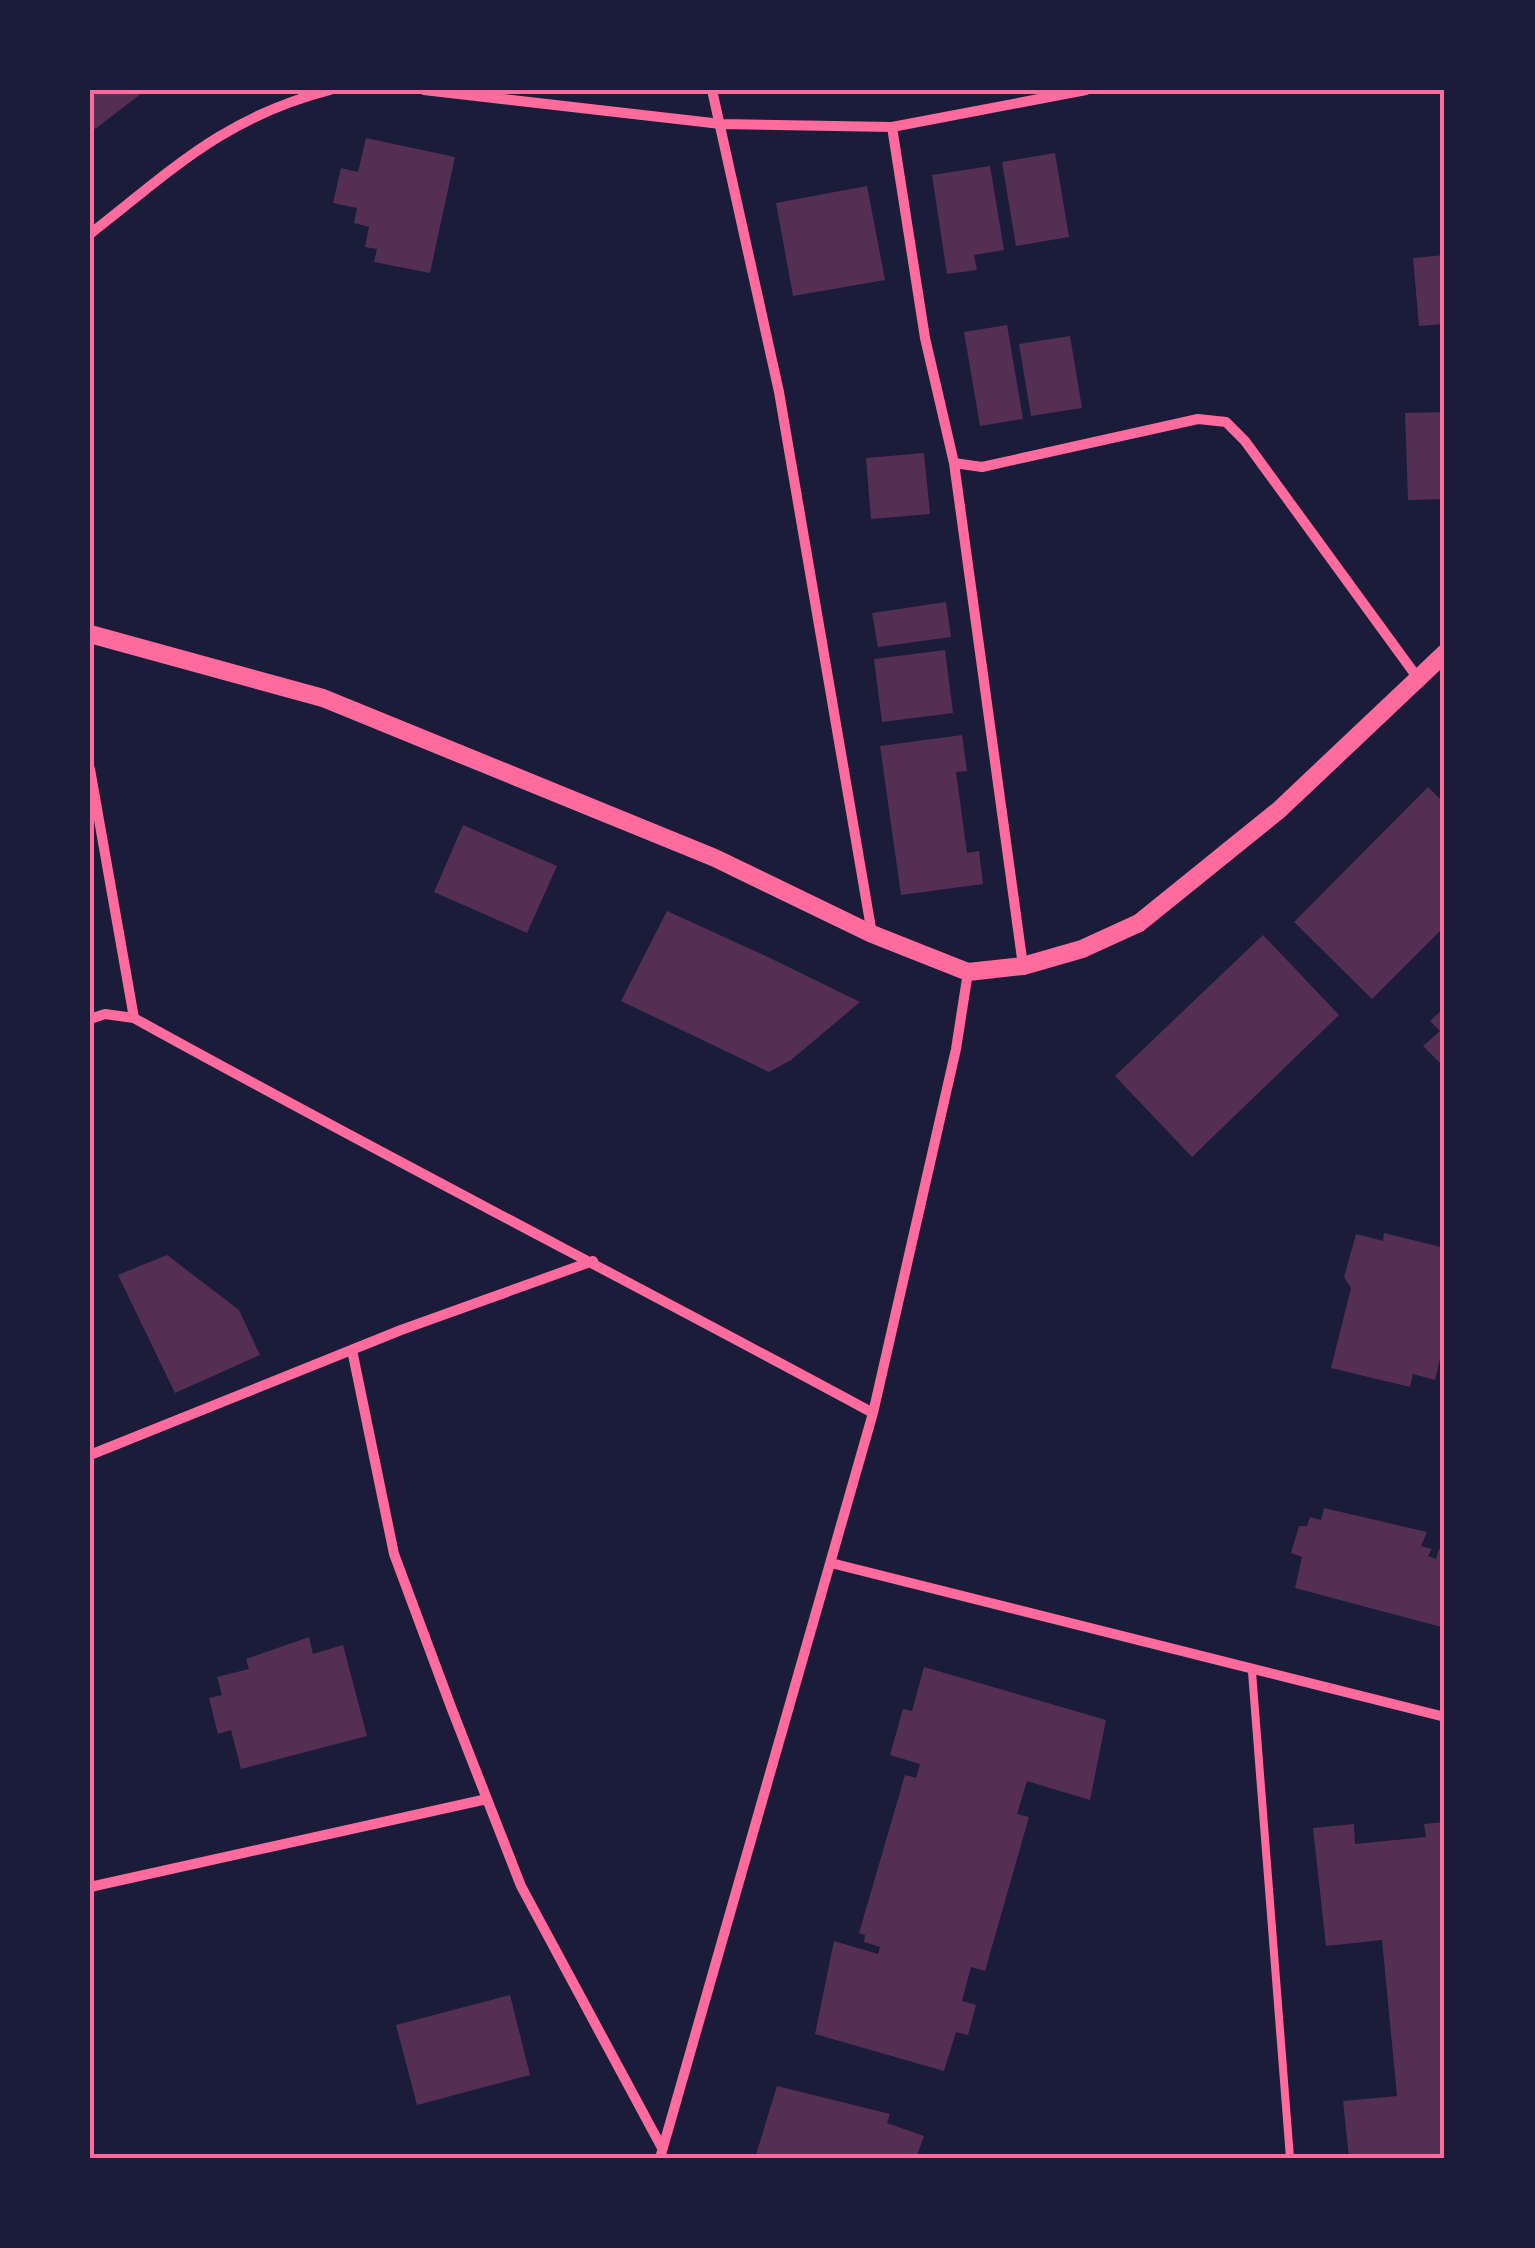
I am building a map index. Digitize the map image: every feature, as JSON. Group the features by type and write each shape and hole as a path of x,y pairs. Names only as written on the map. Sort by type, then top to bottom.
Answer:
{"street":[{"path":"90,234 217,134 275,104 330,90"},
{"path":"424,90 721,124 892,127 1086,90"},
{"path":"712,90 780,392 872,934"},
{"path":"892,127 924,338 954,463 1023,966"},
{"path":"954,463 982,467 1198,418 1226,422 1245,441 1417,677"},
{"path":"90,634 323,698 715,858 872,934 968,972 1023,966 1082,949 1139,923 1279,810 1445,653"},
{"path":"90,769 134,1018"},
{"path":"661,2153 873,1414 956,1048 968,972"},
{"path":"90,1018 105,1014 134,1018 379,1154 593,1262 873,1414"},
{"path":"90,1454 352,1350 593,1262"},
{"path":"352,1350 394,1554 487,1800 521,1886 661,2153"},
{"path":"830,1563 1252,1672 1445,1717"},
{"path":"90,1887 487,1800"}],"lane":[{"path":"1252,1672 1290,2158"}],"building":[{"path":"90,90 146,90 95,129 90,123"},
{"path":"366,138 455,157 430,273 374,262 377,249 365,247 369,227 354,223 357,208 333,203 341,168 358,172"},
{"path":"1055,153 1069,237 1016,246 1002,162"},
{"path":"990,166 1004,250 974,255 977,270 947,274 932,175"},
{"path":"867,186 885,280 793,296 776,203"},
{"path":"1445,255 1445,324 1419,326 1413,258"},
{"path":"1007,325 1023,419 980,426 964,332"},
{"path":"1070,336 1082,408 1031,416 1019,344"},
{"path":"1445,412 1445,499 1408,500 1405,413"},
{"path":"924,453 930,514 871,519 866,458"},
{"path":"946,602 951,637 878,647 872,613"},
{"path":"945,650 953,713 882,722 874,659"},
{"path":"962,735 967,771 956,772 967,853 979,851 983,884 901,895 880,746"},
{"path":"1428,787 1445,804 1445,926 1372,999 1294,922"},
{"path":"463,825 557,866 527,933 434,892"},
{"path":"667,911 860,1002 791,1060 769,1072 621,1001"},
{"path":"1263,935 1339,1015 1192,1157 1115,1076"},
{"path":"1445,1007 1445,1068 1423,1046 1440,1031 1430,1021"},
{"path":"1384,1233 1445,1248 1445,1337 1435,1380 1413,1374 1410,1387 1331,1368 1351,1288 1344,1277 1356,1234 1383,1241"},
{"path":"167,1255 239,1310 260,1355 175,1393 118,1275"},
{"path":"1324,1508 1427,1532 1421,1546 1432,1549 1428,1556 1436,1559 1439,1549 1445,1551 1445,1628 1295,1588 1302,1557 1291,1553 1299,1526 1307,1526 1310,1517 1321,1520"},
{"path":"309,1637 313,1654 343,1645 367,1736 241,1769 231,1730 218,1734 209,1698 222,1695 217,1677 249,1669 246,1659"},
{"path":"924,1667 1106,1720 1090,1800 1027,1781 1017,1814 1029,1817 985,1971 971,1967 962,2001 976,2005 968,2035 956,2032 944,2071 815,2034 834,1941 878,1954 880,1947 864,1942 865,1935 859,1933 905,1775 916,1778 920,1764 890,1755 903,1709 912,1711"},
{"path":"1445,1822 1445,2158 1349,2158 1343,2101 1397,2096 1382,1940 1326,1946 1313,1828 1354,1824 1355,1844 1426,1837 1424,1824"},
{"path":"510,1995 530,2075 417,2105 396,2025"},
{"path":"777,2086 890,2114 887,2123 924,2136 916,2158 755,2158"}]}
